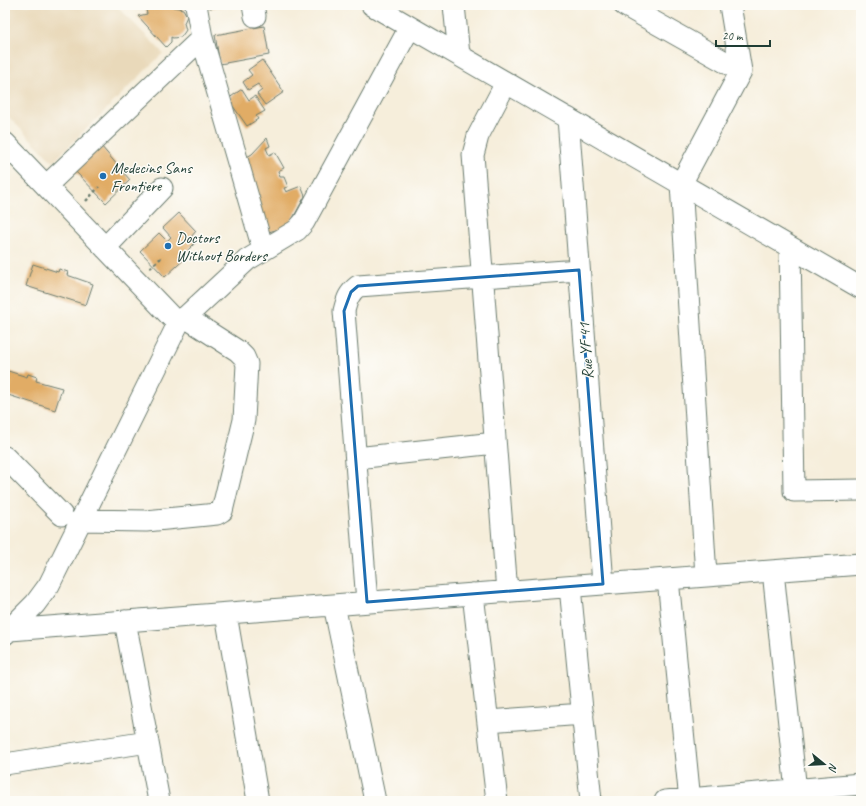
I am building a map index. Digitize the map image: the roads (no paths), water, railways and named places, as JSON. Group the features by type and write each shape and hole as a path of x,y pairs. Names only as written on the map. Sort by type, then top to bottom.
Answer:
{"street":[{"path":"196,5 202,38 263,249"},
{"path":"372,5 861,288"},
{"path":"454,5 459,55"},
{"path":"624,5 742,71"},
{"path":"706,576 680,184 742,71 730,5"},
{"path":"8,632 35,604 49,585 71,518 181,321 247,260 263,249 297,230 304,222 410,27"},
{"path":"46,186 202,38"},
{"path":"506,83 478,136 473,155 481,278 507,592"},
{"name":"Rue YF 41","path":"568,118 603,584"},
{"path":"5,143 105,248 181,321 238,351 244,357 247,364 244,420 222,511 217,514 146,521 71,518 5,457"},
{"path":"105,248 162,188"},
{"path":"790,246 794,491 861,490"},
{"path":"367,602 344,310 346,300 351,292 358,286 579,270"},
{"path":"356,458 495,443"},
{"path":"8,632 125,621 861,564"},
{"path":"773,571 796,795"},
{"path":"668,579 690,800"},
{"path":"570,586 591,801"},
{"path":"474,594 497,801"},
{"path":"334,605 375,801"},
{"path":"226,614 258,801"},
{"path":"125,621 159,801"},
{"path":"488,721 582,714"},
{"path":"5,764 148,742"},
{"path":"665,801 796,795 861,784"}],"place":[{"name":"Medecins Sans Frontiere","path":"103,176"},
{"name":"Doctors Without Borders","path":"168,246"}]}
